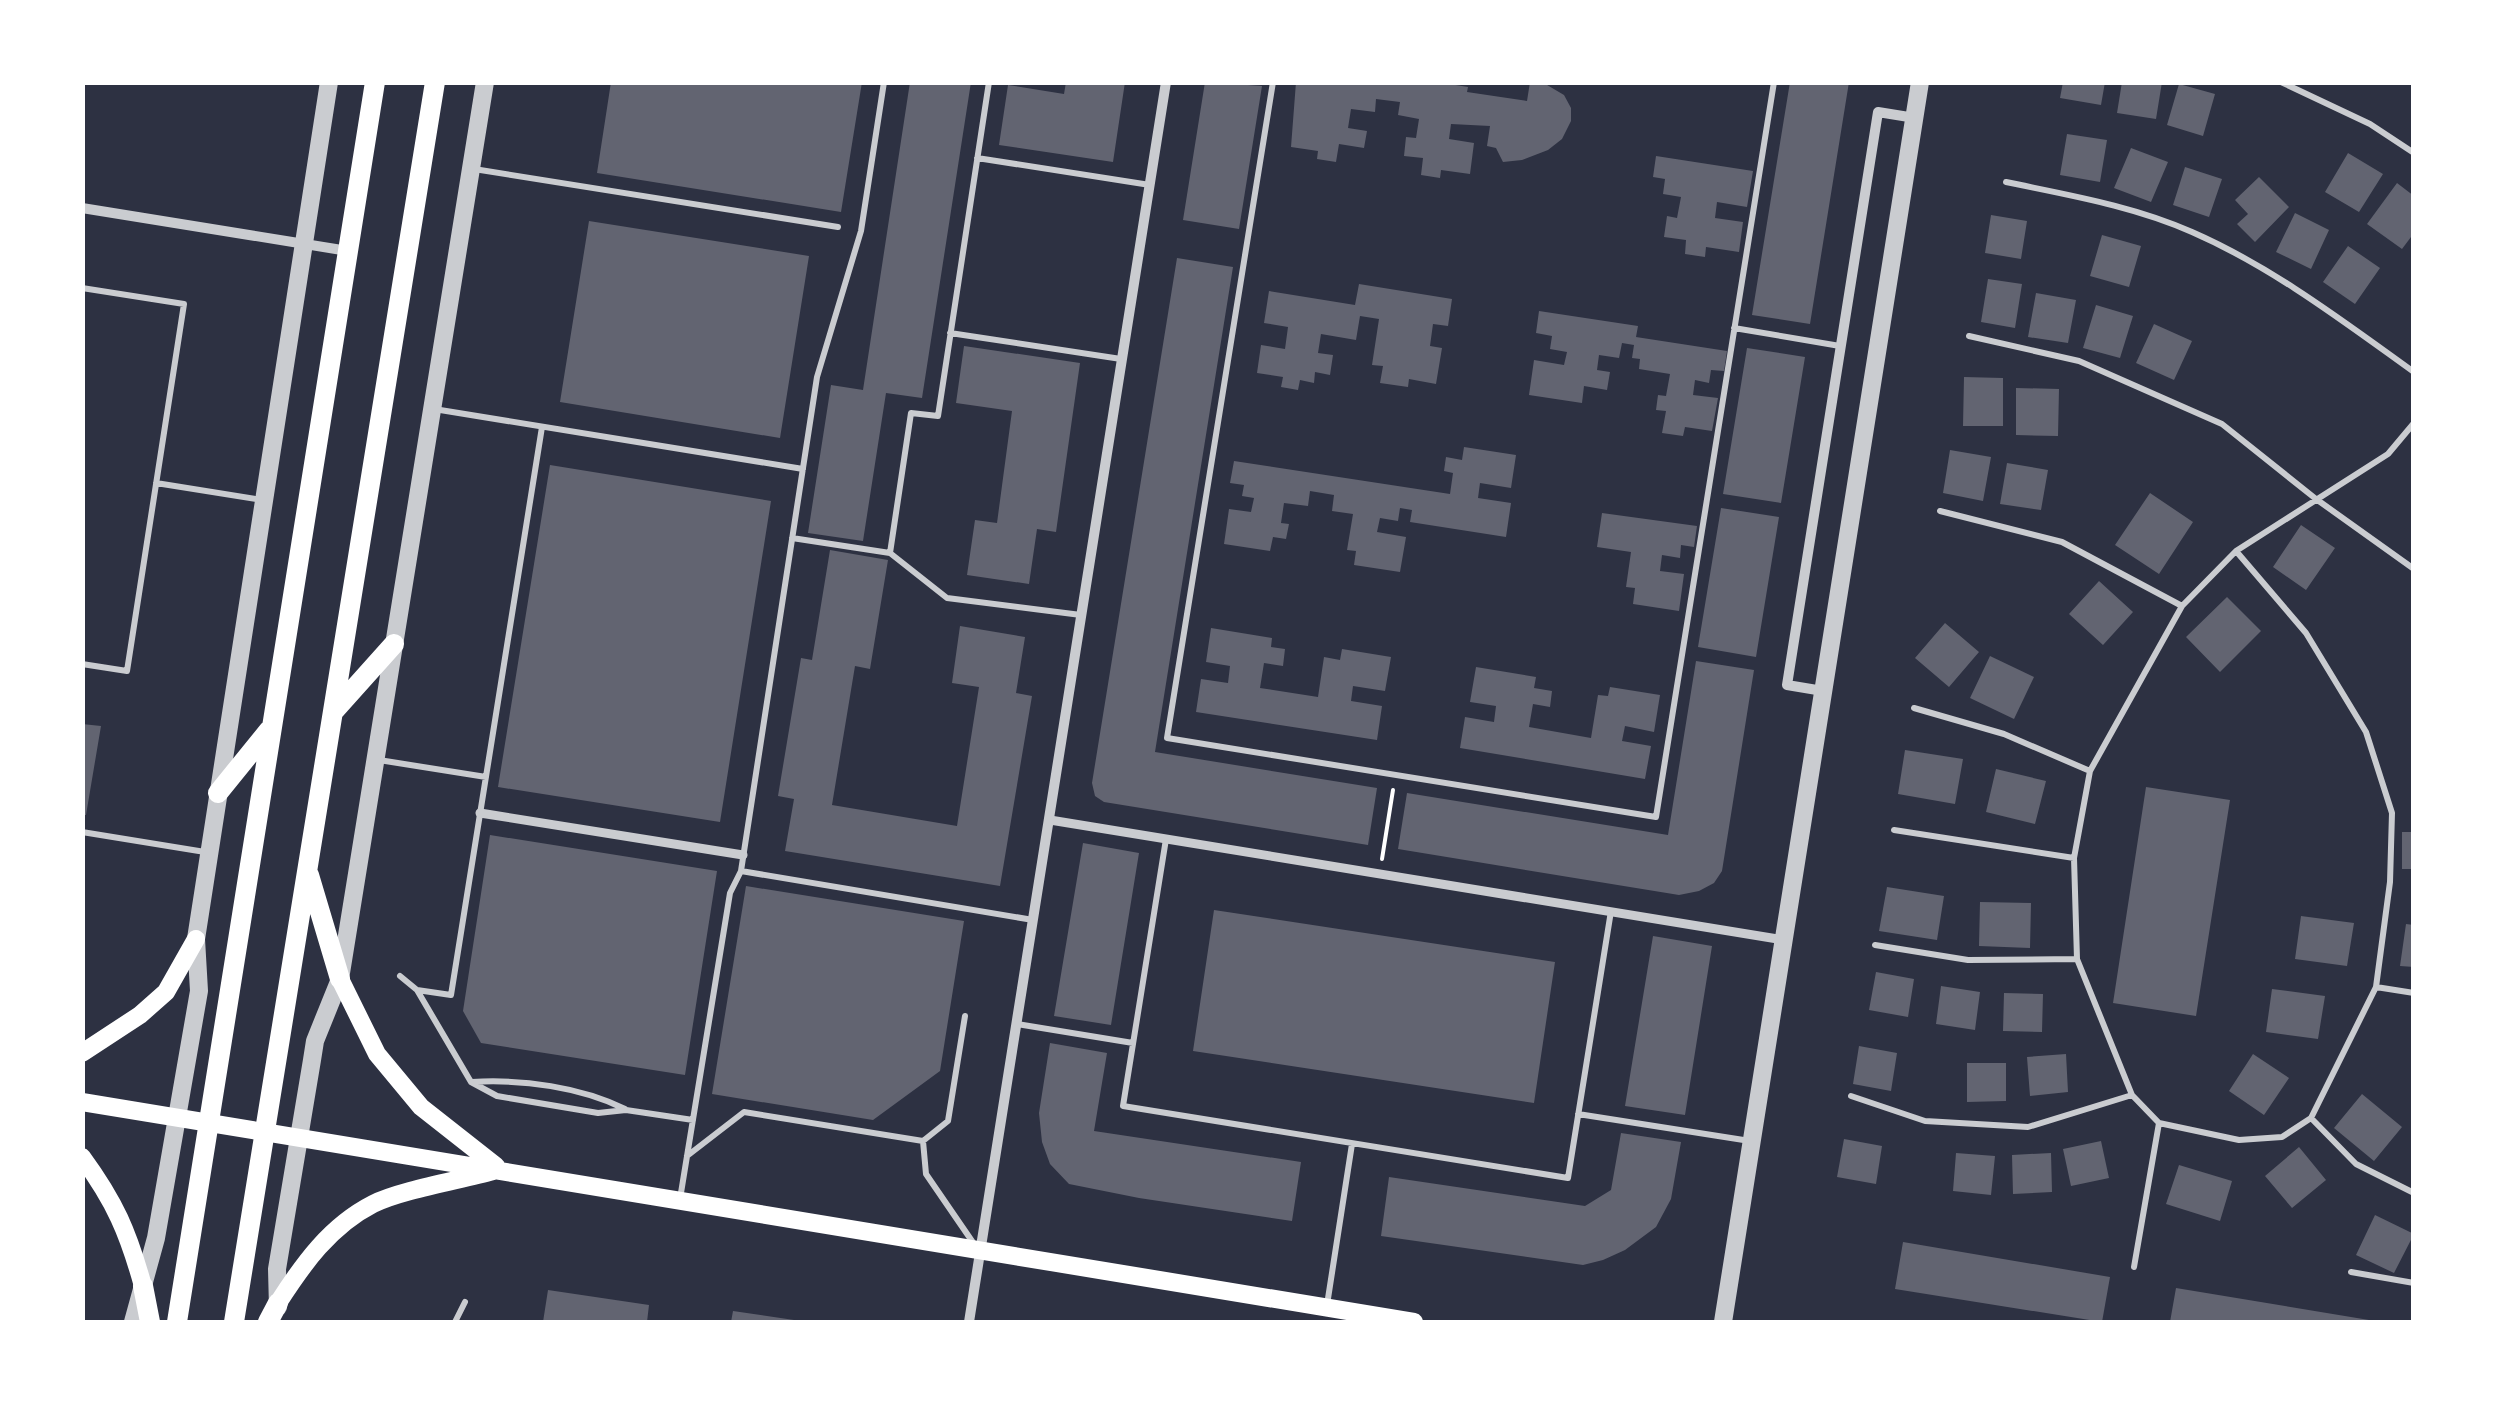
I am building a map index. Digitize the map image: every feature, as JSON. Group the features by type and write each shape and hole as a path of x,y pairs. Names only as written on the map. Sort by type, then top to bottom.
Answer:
{"main road":[{"path":"177,1322 375,82"},
{"path":"234,1322 434,82"},
{"path":"333,712 394,644"},
{"path":"218,793 270,728"},
{"path":"307,868 340,979 376,1054 422,1108 500,1170"},
{"path":"82,1053 140,1015 166,992 196,939"},
{"path":"82,1102 1414,1322"},
{"path":"82,1158 112,1197 133,1248 150,1322"},
{"path":"274,1316 307,1258 337,1228 375,1203 500,1170"}],"street":[{"path":"133,1322 156,1238 198,991 196,939 329,82"},
{"path":"274,1316 277,1269 316,1041 340,979 485,82"},
{"path":"970,1322 1166,82"},
{"path":"1723,1322 1920,82"},
{"path":"1824,691 1786,685 1878,112 1914,118"},
{"path":"82,208 348,251"},
{"path":"480,813 744,856"},
{"path":"1050,820 1784,940"}],"lane":[{"path":"680,1200 730,893 744,856 817,377 861,231 884,82"},
{"path":"890,553 911,413 938,416 989,82"},
{"path":"1274,82 1168,738 1656,817 1774,82"},
{"path":"2281,82 2370,124 2414,153"},
{"path":"977,158 1150,185"},
{"path":"470,168 838,227"},
{"path":"2006,182 2103,202 2190,231 2257,265 2414,372"},
{"path":"82,288 184,304 127,671 82,664"},
{"path":"1734,328 1840,346"},
{"path":"950,333 1122,359"},
{"path":"1970,336 2079,361 2222,424 2316,500 2414,569"},
{"path":"432,409 802,469"},
{"path":"2236,550 2306,633 2366,732 2392,813 2390,882 2376,986 2311,1118 2282,1138 2239,1140 2160,1123 2132,1095 2077,959 2074,858 2090,771 2182,606 2236,550 2388,454 2414,423"},
{"path":"417,990 451,996 542,427"},
{"path":"156,483 263,500"},
{"path":"1940,510 2062,542 2182,606"},
{"path":"792,538 890,553 947,598 1082,616"},
{"path":"1914,708 2004,734 2090,771"},
{"path":"375,760 486,777"},
{"path":"1894,830 2074,858"},
{"path":"82,832 209,852"},
{"path":"1166,840 1123,1106 1352,1144 1568,1178 1611,912"},
{"path":"741,871 1034,920"},
{"path":"1875,945 1968,960 2077,959"},
{"path":"400,976 417,990 471,1082 497,1096 598,1113 626,1110 692,1120"},
{"path":"2376,986 2414,993"},
{"path":"687,1156 744,1112 923,1141 948,1121 965,1016"},
{"path":"1017,1024 1133,1043"},
{"path":"471,1082 500,1080 598,1096 626,1110"},
{"path":"1851,1096 1925,1121 2028,1127 2132,1095"},
{"path":"1578,1114 1752,1142"},
{"path":"2311,1118 2356,1164 2414,1193"},
{"path":"2134,1266 2160,1123"},
{"path":"923,1141 926,1174 980,1253"},
{"path":"1326,1308 1352,1144"},
{"path":"2351,1272 2414,1283"},
{"path":"454,1322 466,1302"}],"path":[{"path":"1380,874 1396,775"}],"building":[{"path":"611,82 862,82 841,212 597,173"},
{"path":"910,82 971,82 922,398 886,393 863,541 808,533 831,385 863,390"},
{"path":"1066,82 1125,82 1113,162 999,145 1008,85 1064,94"},
{"path":"1205,82 1262,86 1239,229 1183,220"},
{"path":"1296,82 1437,82 1468,87 1467,92 1527,101 1530,82 1542,82 1564,95 1571,108 1571,121 1562,139 1548,150 1503,162 1496,148 1487,146 1490,126 1451,124 1449,139 1474,143 1470,174 1441,170 1440,178 1421,175 1423,158 1404,156 1406,137 1416,138 1419,119 1398,115 1400,102 1376,99 1375,112 1351,109 1348,128 1367,131 1364,148 1339,144 1336,162 1317,159 1318,151 1291,147"},
{"path":"1790,82 1849,82 1810,324 1752,315"},
{"path":"2063,82 2105,82 2101,105 2060,98"},
{"path":"2122,82 2162,82 2156,119 2117,113"},
{"path":"2179,84 2215,94 2203,136 2167,125"},
{"path":"2067,134 2107,140 2100,182 2060,175"},
{"path":"2131,148 2168,162 2151,202 2114,188"},
{"path":"2348,153 2383,174 2359,212 2325,192"},
{"path":"1656,156 1753,171 1747,207 1717,202 1715,218 1743,222 1739,252 1706,247 1705,257 1685,254 1686,240 1664,237 1667,216 1677,218 1681,197 1663,194 1665,179 1653,177"},
{"path":"2185,167 2222,179 2209,217 2173,205"},
{"path":"2259,177 2289,207 2255,242 2237,224 2248,214 2235,200"},
{"path":"2397,183 2414,196 2414,233 2402,249 2367,224"},
{"path":"2295,213 2329,230 2311,269 2276,252"},
{"path":"1991,215 2027,221 2021,259 1985,253"},
{"path":"589,221 809,256 780,438 560,402"},
{"path":"2102,235 2141,246 2129,287 2090,276"},
{"path":"2348,246 2380,268 2355,304 2323,282"},
{"path":"1177,258 1233,267 1155,752 1377,788 1368,845 1104,802 1095,796 1092,783"},
{"path":"1988,279 2022,284 2015,328 1981,322"},
{"path":"1359,284 1452,299 1448,326 1433,324 1430,346 1442,348 1436,384 1409,379 1408,387 1380,383 1383,366 1372,365 1379,319 1360,316 1356,340 1321,334 1318,353 1333,355 1330,375 1315,372 1314,383 1300,380 1298,390 1281,387 1283,377 1257,373 1261,345 1285,349 1288,327 1264,323 1269,291 1355,305"},
{"path":"2036,293 2076,300 2068,343 2028,337"},
{"path":"2096,305 2133,316 2120,358 2083,348"},
{"path":"1539,311 1638,326 1636,337 1727,351 1724,371 1711,370 1709,383 1695,380 1693,395 1718,398 1712,431 1685,427 1683,436 1662,433 1666,411 1656,410 1658,395 1666,396 1670,374 1639,369 1640,359 1632,358 1634,345 1622,343 1619,358 1599,355 1597,370 1610,372 1607,390 1584,386 1582,403 1529,395 1534,360 1564,365 1567,352 1550,349 1552,336 1536,333"},
{"path":"2154,324 2192,341 2174,380 2136,363"},
{"path":"964,346 1080,363 1056,532 1037,529 1029,584 967,575 975,520 997,523 1012,411 956,403"},
{"path":"1747,348 1805,357 1781,503 1723,494"},
{"path":"1964,377 2003,378 2003,426 1963,426"},
{"path":"2016,388 2059,389 2058,436 2016,435"},
{"path":"1464,447 1516,455 1511,488 1480,483 1478,498 1511,503 1506,537 1410,522 1412,510 1400,508 1398,521 1380,518 1377,532 1406,537 1400,572 1354,565 1356,551 1347,550 1353,514 1332,511 1334,495 1310,491 1308,506 1284,503 1281,523 1289,524 1286,539 1273,537 1270,551 1224,544 1229,509 1251,512 1254,498 1242,496 1244,485 1230,483 1234,461 1450,494 1453,473 1444,471 1446,457 1462,460"},
{"path":"1950,450 1991,457 1983,501 1943,493"},
{"path":"2007,463 2048,470 2041,510 2000,504"},
{"path":"550,465 771,501 720,822 498,787"},
{"path":"2150,493 2193,522 2159,574 2115,545"},
{"path":"1721,508 1779,517 1756,657 1698,647"},
{"path":"1602,513 1697,526 1694,547 1681,545 1680,558 1662,555 1660,571 1684,574 1679,611 1633,604 1635,588 1626,587 1631,552 1597,547"},
{"path":"2301,525 2335,548 2306,590 2273,567"},
{"path":"830,550 888,560 870,669 855,666 832,805 957,826 979,687 952,683 960,626 1025,637 1016,693 1032,696 1000,886 785,851 794,799 778,796 801,658 812,660"},
{"path":"2099,581 2133,612 2103,645 2069,614"},
{"path":"2227,597 2261,631 2220,672 2186,637"},
{"path":"1945,623 1979,652 1949,687 1915,658"},
{"path":"1211,628 1272,638 1271,647 1285,649 1283,666 1264,663 1260,688 1318,697 1324,657 1340,660 1342,649 1391,657 1385,691 1353,686 1351,701 1382,706 1377,740 1196,712 1201,679 1228,683 1230,666 1206,662"},
{"path":"1990,656 2034,677 2014,719 1970,698"},
{"path":"1696,661 1754,670 1722,871 1714,883 1679,895 1398,849 1407,793 1668,835"},
{"path":"1476,667 1536,677 1534,688 1552,691 1550,707 1533,704 1529,727 1591,738 1598,695 1608,696 1610,687 1660,695 1654,732 1625,726 1622,741 1651,746 1645,779 1460,748 1465,717 1494,722 1496,706 1470,702"},
{"path":"82,724 101,726 86,815 82,815"},
{"path":"1905,750 1963,759 1955,804 1898,794"},
{"path":"1996,769 2046,781 2035,824 1986,812"},
{"path":"2146,787 2230,800 2196,1016 2113,1003"},
{"path":"2402,832 2414,832 2414,869 2402,869"},
{"path":"490,835 717,871 685,1075 481,1043 463,1011"},
{"path":"1083,843 1139,853 1111,1025 1054,1016"},
{"path":"746,886 964,921 940,1071 873,1120 712,1094"},
{"path":"1887,887 1944,896 1937,940 1879,931"},
{"path":"1980,902 2031,903 2030,948 1979,946"},
{"path":"1214,910 1555,962 1534,1103 1193,1051"},
{"path":"2301,916 2354,923 2347,966 2295,959"},
{"path":"2406,924 2414,925 2414,967 2400,966"},
{"path":"1653,936 1712,946 1685,1115 1625,1106"},
{"path":"1876,972 1914,979 1908,1017 1869,1010"},
{"path":"1941,986 1980,992 1975,1030 1936,1024"},
{"path":"2272,989 2325,996 2318,1039 2266,1032"},
{"path":"2004,993 2043,994 2042,1032 2003,1031"},
{"path":"1050,1043 1107,1053 1094,1131 1301,1162 1292,1221 1069,1184 1050,1164 1042,1142 1039,1113"},
{"path":"1859,1046 1897,1053 1891,1091 1853,1084"},
{"path":"2066,1054 2068,1092 2030,1096 2027,1057"},
{"path":"2253,1054 2289,1078 2264,1115 2229,1091"},
{"path":"1967,1063 2006,1063 2006,1101 1967,1102"},
{"path":"2362,1094 2402,1127 2374,1161 2334,1128"},
{"path":"1621,1133 1681,1142 1671,1199 1656,1227 1625,1250 1603,1260 1583,1265 1381,1236 1389,1177 1585,1206 1611,1190"},
{"path":"1844,1139 1882,1146 1876,1184 1837,1177"},
{"path":"2101,1141 2109,1178 2071,1186 2063,1149"},
{"path":"2299,1147 2326,1180 2292,1208 2265,1176"},
{"path":"1956,1153 1995,1156 1991,1195 1953,1191"},
{"path":"2051,1153 2052,1192 2013,1194 2012,1155"},
{"path":"2179,1165 2232,1181 2220,1221 2166,1204"},
{"path":"2375,1215 2414,1234 2394,1273 2356,1255"},
{"path":"1903,1242 2110,1277 2102,1322 1895,1289"},
{"path":"2176,1288 2369,1320 2369,1322 2170,1322"},
{"path":"548,1290 649,1305 647,1322 543,1322"},
{"path":"733,1311 794,1320 794,1322 731,1322"}]}
